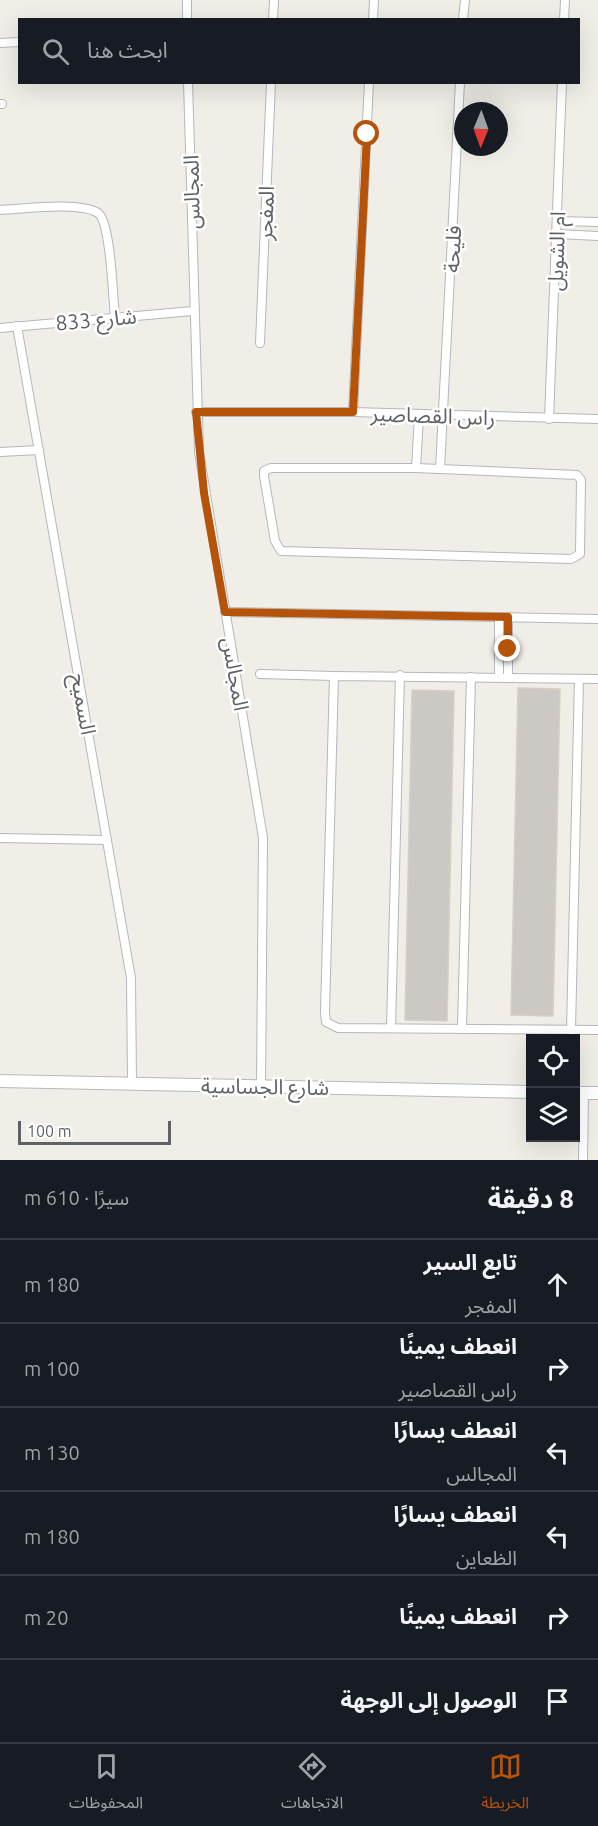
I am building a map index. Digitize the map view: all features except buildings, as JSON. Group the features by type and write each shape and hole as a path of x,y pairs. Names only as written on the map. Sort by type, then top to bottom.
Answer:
{"street":[{"path":"187,0 187,18"},
{"path":"273,18 274,0"},
{"path":"373,18 374,0"},
{"path":"464,18 465,0"},
{"path":"564,18 565,0"},
{"path":"0,43 18,42"},
{"name":"المجالس","path":"188,84 196,412 202,482 263,838 261,1087"},
{"name":"المفجر","path":"260,343 271,84"},
{"path":"353,412 369,84"},
{"name":"فليحة","path":"440,469 460,84"},
{"name":"ام الشويل","path":"549,419 562,84"},
{"path":"0,210 78,207 88,208 102,217 107,234 115,318"},
{"path":"557,221 598,222"},
{"path":"557,234 598,236"},
{"name":"شارع 833","path":"0,328 193,311"},
{"name":"السميح","path":"17,326 131,978 132,1083"},
{"name":"راس القصاصير","path":"196,412 353,412 419,416 598,419"},
{"path":"416,468 419,416"},
{"path":"0,452 39,450"},
{"path":"440,469 577,475 580,480 578,556 571,559 285,552 276,546 264,476 266,470 440,469"},
{"path":"225,612 598,620"},
{"path":"503,677 504,617"},
{"path":"260,674 598,679"},
{"path":"391,1028 400,675"},
{"path":"334,676 326,1022 331,1027 338,1028 598,1030"},
{"path":"462,1028 471,677"},
{"path":"571,1030 579,679"},
{"path":"0,838 106,840"},
{"name":"شارع الجساسية","path":"0,1081 526,1092"},
{"path":"583,1160 580,1093 598,1093"}],"route":[{"path":"367,134 353,412 196,412 207,518 225,612 508,617 508,649"}]}
